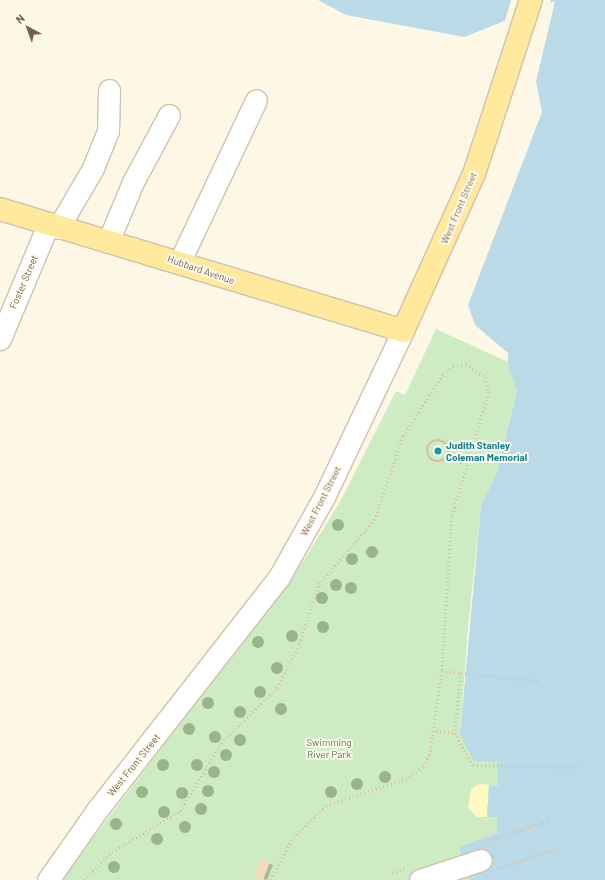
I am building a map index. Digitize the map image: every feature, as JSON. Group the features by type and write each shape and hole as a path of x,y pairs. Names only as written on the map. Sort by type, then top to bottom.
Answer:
{"main road":[{"name":"West Front Street","path":"403,332 474,174 509,74 531,0"},
{"name":"Hubbard Avenue","path":"0,209 403,332"}],"street":[{"name":"Foster Street","path":"0,339 53,226 93,168 108,131 109,90"},
{"path":"179,263 256,100"},
{"path":"108,242 133,182 169,115"},
{"name":"West Front Street","path":"48,880 97,810 279,577 324,498 403,332"},
{"path":"420,880 484,858"}],"path":[{"path":"84,880 112,852 180,811 221,743 277,688 299,644 316,589 374,520 403,436 443,374 459,364 480,372 489,386 486,410 468,460 452,518 442,671 436,731 430,755 418,772 385,787 336,800 314,815 283,853 271,880"},
{"path":"450,456 450,444 447,440 444,442 434,441 427,453 437,462 450,456 468,460"},
{"path":"442,671 539,681"},
{"path":"461,673 455,733 473,765 579,767"},
{"path":"436,731 455,733"},
{"path":"484,858 548,821"},
{"path":"484,858 557,848"}],"green space":[{"name":"Swimming River Park","path":"436,329 508,362 517,389 497,472 481,506 468,628 460,734 498,762 498,786 489,785 488,817 497,817 497,833 459,847 470,880 61,880 304,560 341,500 396,391 405,395"}],"sand":[{"path":"480,784 489,785 487,817 477,817 468,808 471,789"}],"water":[{"path":"318,0 605,0 605,880 470,880 459,847 497,833 497,817 487,817 489,785 498,786 498,762 474,761 460,734 481,506 497,472 517,390 508,366 508,353 475,325 468,305 542,112 536,82 555,1 464,37 346,15"}],"pier":[{"path":"511,0 551,0 549,5 504,24"}],"building":[{"path":"454,451 462,454 458,464 451,461"},
{"path":"261,859 270,862 263,880 253,877"}],"place":[{"name":"Judith Stanley Coleman Memorial","path":"438,451"}]}
